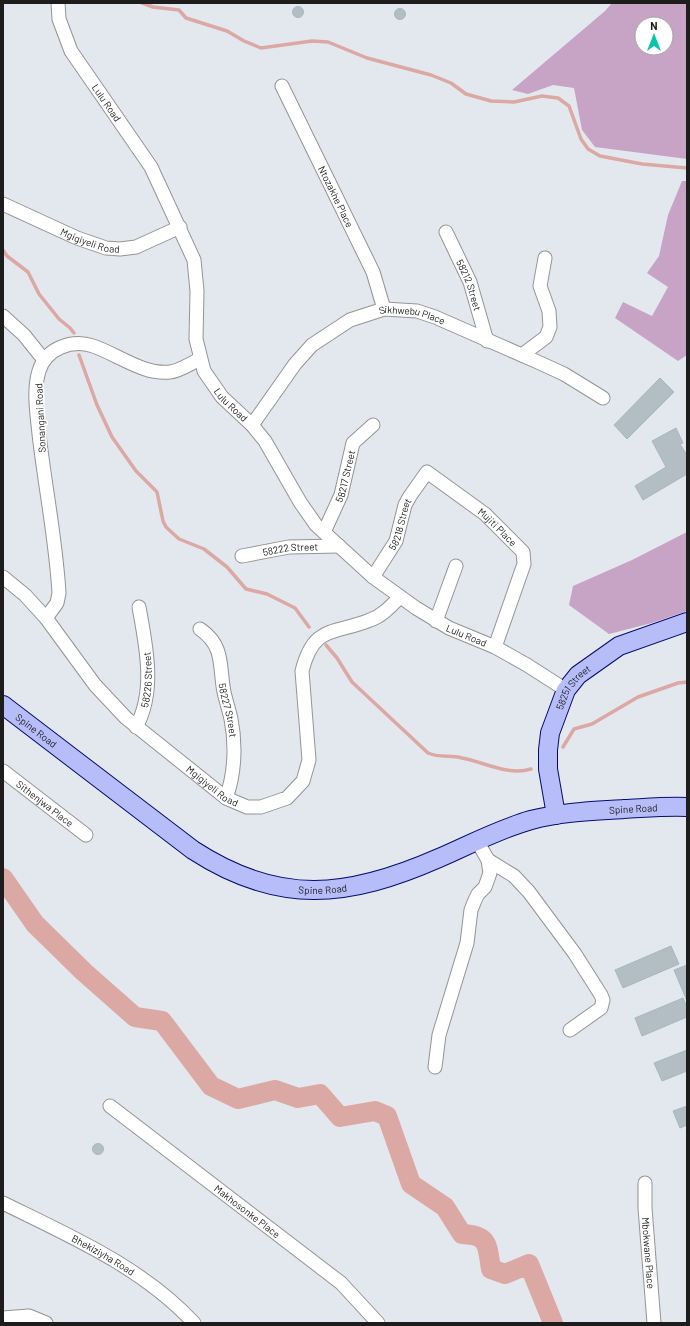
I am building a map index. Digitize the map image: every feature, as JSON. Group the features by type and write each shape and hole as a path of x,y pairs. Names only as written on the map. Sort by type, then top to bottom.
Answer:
{"street":[{"name":"Lulu Road","path":"58,3 59,19 71,50 151,167 194,260 196,275 196,339 204,371 222,397 252,425 265,441 300,502 316,525 373,577 400,598 436,621 495,647 566,690"},
{"name":"Ntozakhe Place","path":"282,86 373,272 384,310"},
{"name":"Mgigiyeli Road","path":"3,204 77,238 106,248 120,249 136,246 180,227"},
{"name":"58212 Street","path":"446,232 470,282 487,341"},
{"path":"522,356 546,337 550,327 549,311 540,286 545,258"},
{"name":"Sikhwebu Place","path":"252,425 295,364 312,345 350,320 384,310 416,311 564,374 603,398"},
{"path":"3,316 24,335 44,360 52,352 70,343 80,343 109,352 137,366 163,372 171,372 200,359"},
{"name":"Sonangani Road","path":"44,360 39,371 36,390 59,594 53,610 46,618"},
{"name":"58217 Street","path":"324,532 341,495 353,442 373,425"},
{"name":"58218 Street","path":"373,577 396,541 405,505 427,472"},
{"name":"Mujiti Place","path":"427,472 485,514 523,552 524,564 495,647"},
{"name":"58222 Street","path":"242,556 289,547 338,546"},
{"path":"436,621 456,566"},
{"name":"Mgigiyeli Road","path":"3,577 25,596 46,618 95,685 136,727 226,798 247,807 261,807 287,798 303,781 309,760 302,671 310,649 316,640 327,632 372,620 400,598"},
{"name":"58226 Street","path":"136,727 143,709 147,680 147,654 139,607"},
{"name":"58251 Street","path":"556,815 548,769 548,750 550,733 566,690 578,675 619,646 687,622"},
{"name":"58227 Street","path":"200,629 208,635 219,653 224,692 231,719 233,762 230,786 226,798"},
{"name":"Spine Road","path":"3,705 193,850 217,866 246,878 280,887 312,891 352,888 422,866 518,824 556,815 613,809 687,807"},
{"name":"Sithenjwa Place","path":"3,771 86,835"},
{"path":"435,1067 439,1035 467,943 474,900 485,887 490,874 488,860 477,841"},
{"path":"488,860 514,876 529,892 575,954 601,995 603,1000 601,1008 570,1030"},
{"name":"Makhosonke Place","path":"110,1106 341,1283 365,1318 378,1323"},
{"name":"Mbokwane Place","path":"645,1183 645,1208 654,1323"},
{"name":"Bhekiziyha Road","path":"3,1203 71,1236 124,1266 158,1288 194,1323"},
{"path":"3,1318 29,1316 46,1323"}],"shaded area":[{"path":"612,3 687,3 687,159 595,147 582,130 574,88 553,85 528,94 512,90 605,11"},
{"path":"682,181 687,181 687,355 678,361 615,318 623,302 652,316 668,287 647,273 659,256 668,215"},
{"path":"687,532 687,611 652,623 609,634 569,605 573,586 632,560"}],"building":[{"path":"296,7 300,7 302,8 302,16 296,17 293,14 293,10"},
{"path":"398,9 402,9 404,10 404,18 398,19 395,16 395,12"},
{"path":"660,378 674,392 627,439 614,425"},
{"path":"676,428 683,443 680,444 687,455 687,474 643,500 635,486 666,467 652,441"},
{"path":"671,946 679,964 623,988 615,970"},
{"path":"687,965 687,1001 674,970"},
{"path":"683,998 687,1007 687,1017 642,1036 635,1018"},
{"path":"687,1050 687,1071 662,1081 654,1063"},
{"path":"687,1106 687,1125 680,1128 673,1111"},
{"path":"96,1144 100,1144 102,1145 102,1153 96,1154 93,1151 93,1147"}],"waterway":[{"path":"142,3 153,7 179,10 186,18 227,31 244,41 261,48 312,41 328,42 367,58 431,75 451,83 466,94 491,101 514,102 542,96 558,98 569,106 581,139 588,149 600,156 642,164 687,168"},
{"path":"3,250 7,256 28,272 39,294 59,319 74,333"},
{"path":"79,355 97,405 112,437 136,471 157,492 163,521 166,527 179,539 204,549 227,567 246,589 267,594 295,608 309,627"},
{"path":"326,645 337,658 352,682 428,753 462,758 505,770 522,771 531,769"},
{"path":"563,747 574,729 592,724 638,697 678,683 687,682"},
{"path":"3,878 35,924 84,972 135,1017 162,1021 211,1086 238,1099 275,1090 298,1098 320,1094 340,1117 375,1111 387,1116 411,1184 445,1207 462,1234 478,1237 486,1243 491,1269 505,1274 529,1264 553,1323"}]}
